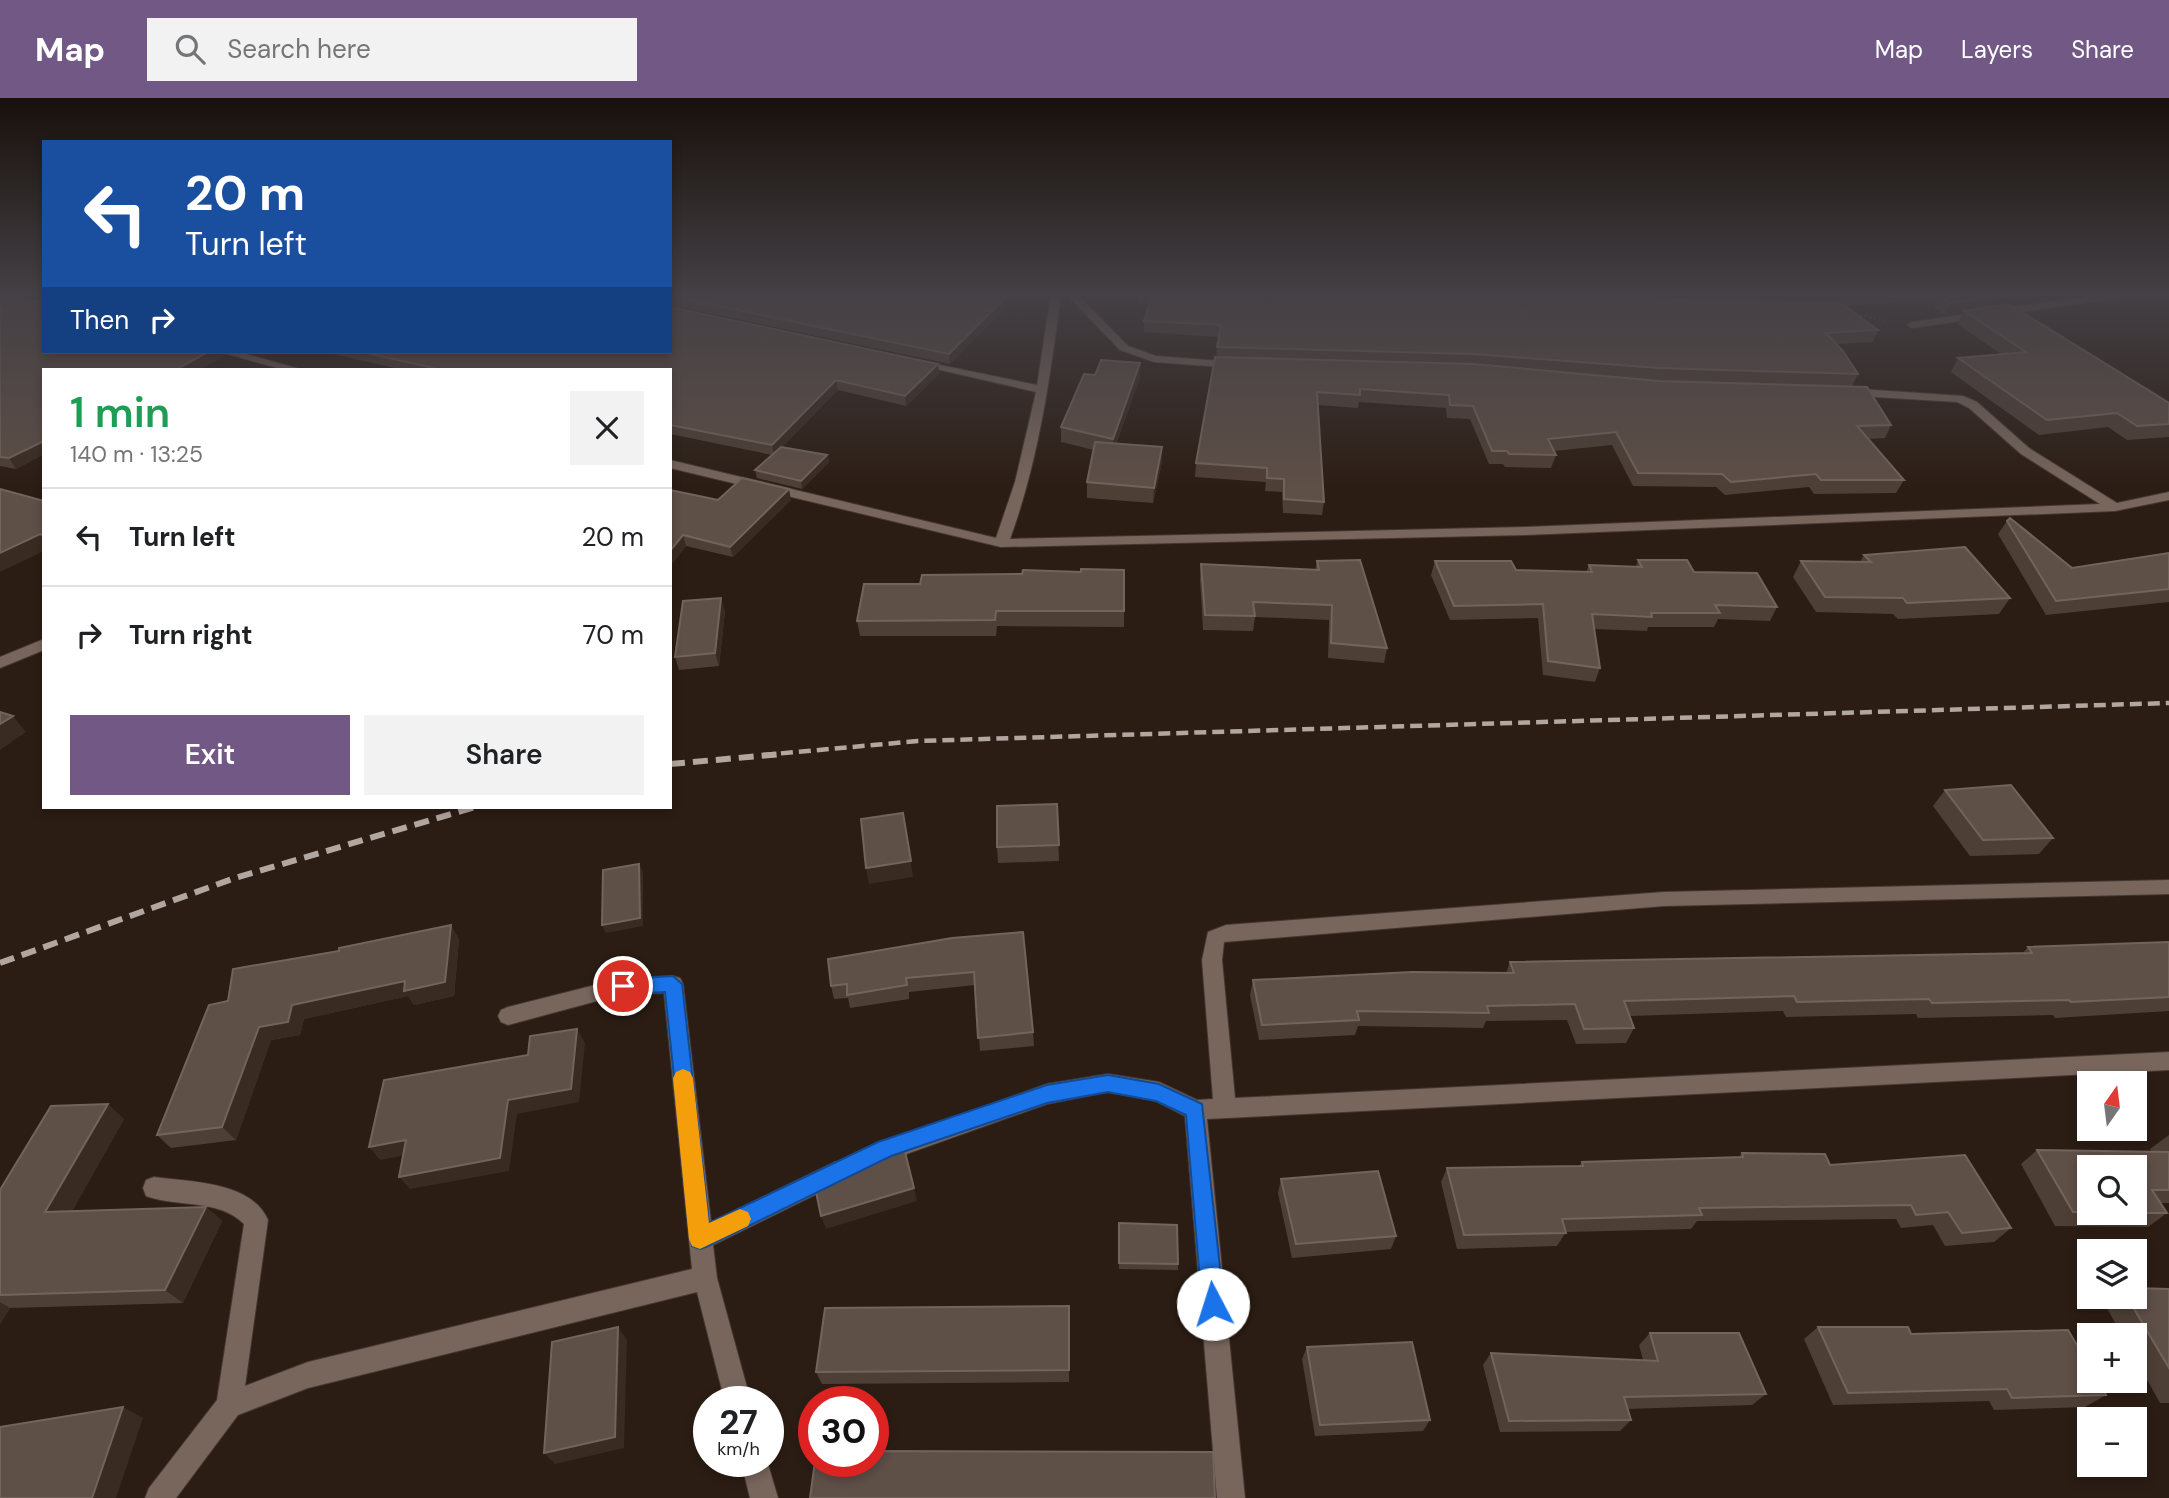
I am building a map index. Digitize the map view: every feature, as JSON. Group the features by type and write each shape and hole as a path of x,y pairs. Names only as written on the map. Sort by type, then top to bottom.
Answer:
{"street":[{"path":"255,359 290,368"},
{"path":"1001,543 1021,494 1047,359"},
{"path":"1158,359 1244,366"},
{"path":"910,361 1043,390"},
{"path":"1836,392 1959,399 1973,405 2025,451 2115,507"},
{"path":"672,464 1001,543 1525,531 2115,507 2169,496"},
{"path":"0,645 20,654"},
{"path":"0,663 42,645"},
{"path":"1225,1109 1212,960 1215,938 1226,933 1664,899 2169,887"},
{"path":"508,1017 623,986 673,984 705,1278 734,1386"},
{"path":"700,1239 885,1149 1047,1094 1108,1083 1159,1092 1195,1110 2169,1061"},
{"path":"1195,1110 1231,1498"},
{"path":"154,1188 242,1205 256,1220 229,1405 159,1498"},
{"path":"229,1405 308,1375 705,1278"},
{"path":"758,1477 764,1498"}],"building":[{"path":"0,359 195,359 179,368 42,368 42,442 9,458 0,457"},
{"path":"395,359 916,359 938,364 905,396 836,380 772,445 672,425 672,368 434,368"},
{"path":"1215,359 1301,359 1473,364 1659,381 1867,387 1891,425 1857,426 1904,480 1821,480 1816,474 1731,482 1722,474 1638,473 1616,432 1548,439 1556,455 1509,454 1507,451 1492,451 1473,406 1450,405 1449,395 1360,389 1360,395 1317,392 1324,502 1284,499 1284,479 1267,478 1267,468 1196,463"},
{"path":"1543,359 1848,359 1858,374 1658,368"},
{"path":"1960,359 2098,359 2169,403 2169,424 2137,426 2117,413 2047,420"},
{"path":"1101,360 1140,363 1113,439 1061,427 1084,374 1095,375"},
{"path":"1095,442 1162,447 1154,488 1087,482"},
{"path":"781,447 827,455 801,481 755,470"},
{"path":"742,478 789,489 730,547 683,535 672,549 672,490 718,500"},
{"path":"0,489 42,500 42,535 0,553"},
{"path":"2010,518 2072,568 2169,553 2169,589 2056,601 2007,521"},
{"path":"1965,547 2010,598 1907,603 1903,598 1825,597 1801,561 1871,562 1864,555"},
{"path":"1360,560 1387,648 1331,643 1332,605 1253,602 1255,616 1205,615 1201,564 1319,570 1317,561"},
{"path":"1638,560 1687,560 1694,572 1757,573 1777,607 1715,605 1720,613 1651,613 1652,617 1592,614 1600,668 1548,661 1543,604 1454,606 1435,561 1511,561 1516,570 1592,572 1589,565 1642,567"},
{"path":"1081,569 1124,570 1124,611 996,611 995,620 857,621 864,584 920,584 922,575 1022,574 1023,570 1081,572"},
{"path":"721,598 715,653 675,657 683,601"},
{"path":"0,712 13,716 0,724"},
{"path":"2011,785 2053,838 1983,840 1945,790"},
{"path":"1057,804 1059,845 997,847 997,806"},
{"path":"903,813 911,861 866,868 861,819"},
{"path":"639,864 640,918 602,925 603,870"},
{"path":"451,925 445,982 404,991 405,981 292,1005 288,1022 259,1027 222,1127 157,1135 209,1005 228,1001 233,969 339,951 339,948"},
{"path":"1023,932 1033,1032 978,1038 974,972 906,978 907,985 847,995 847,984 831,986 828,959 952,938"},
{"path":"2169,942 2169,997 2071,1002 1932,1003 1929,999 1797,1002 1794,996 1624,1001 1634,1028 1584,1029 1575,1004 1487,1006 1489,1013 1357,1011 1359,1020 1262,1025 1253,980 1412,972 1514,973 1510,962 2032,953 2028,947"},
{"path":"577,1029 571,1089 508,1100 500,1158 399,1177 406,1140 369,1147 384,1080 528,1055 530,1036"},
{"path":"108,1104 45,1212 206,1207 165,1290 0,1295 0,1190 51,1106"},
{"path":"903,1144 914,1188 821,1216 814,1182 875,1152"},
{"path":"2037,1150 2169,1152 2169,1190 2152,1190 2167,1213 2147,1213 2147,1155 2077,1155 2077,1212 2073,1212"},
{"path":"1742,1153 1825,1154 1830,1165 1965,1155 2011,1228 1962,1233 1948,1212 1916,1215 1911,1205 1699,1208 1702,1215 1562,1219 1566,1233 1464,1235 1447,1168 1583,1166 1582,1162 1743,1157"},
{"path":"1378,1171 1396,1236 1296,1244 1281,1179"},
{"path":"1119,1223 1177,1225 1178,1264 1119,1263"},
{"path":"2147,1288 2169,1289 2169,1368 2147,1331 2147,1323 2142,1323 2134,1309 2147,1309"},
{"path":"1069,1306 1069,1370 816,1372 825,1308"},
{"path":"618,1327 615,1437 544,1453 552,1342"},
{"path":"1818,1327 1908,1327 1911,1334 2068,1330 2077,1345 2077,1393 2106,1395 2012,1398 2007,1389 1848,1393"},
{"path":"1650,1333 1739,1333 1766,1394 1624,1397 1631,1420 1509,1421 1491,1353 1658,1361"},
{"path":"1412,1342 1430,1420 1320,1425 1307,1347"},
{"path":"123,1407 92,1498 0,1498 0,1427"},
{"path":"889,1451 1213,1452 1215,1498 810,1498 813,1477 889,1477"}],"railway":[{"path":"763,755 918,741 2169,703"},
{"path":"672,764 782,754"},
{"path":"0,963 235,878 468,809"}],"slow traffic":[{"path":"683,1078 700,1239 740,1219"}],"route":[{"path":"623,986 673,984 700,1239 885,1149 1047,1094 1108,1083 1159,1092 1195,1110 1213,1304"}]}
